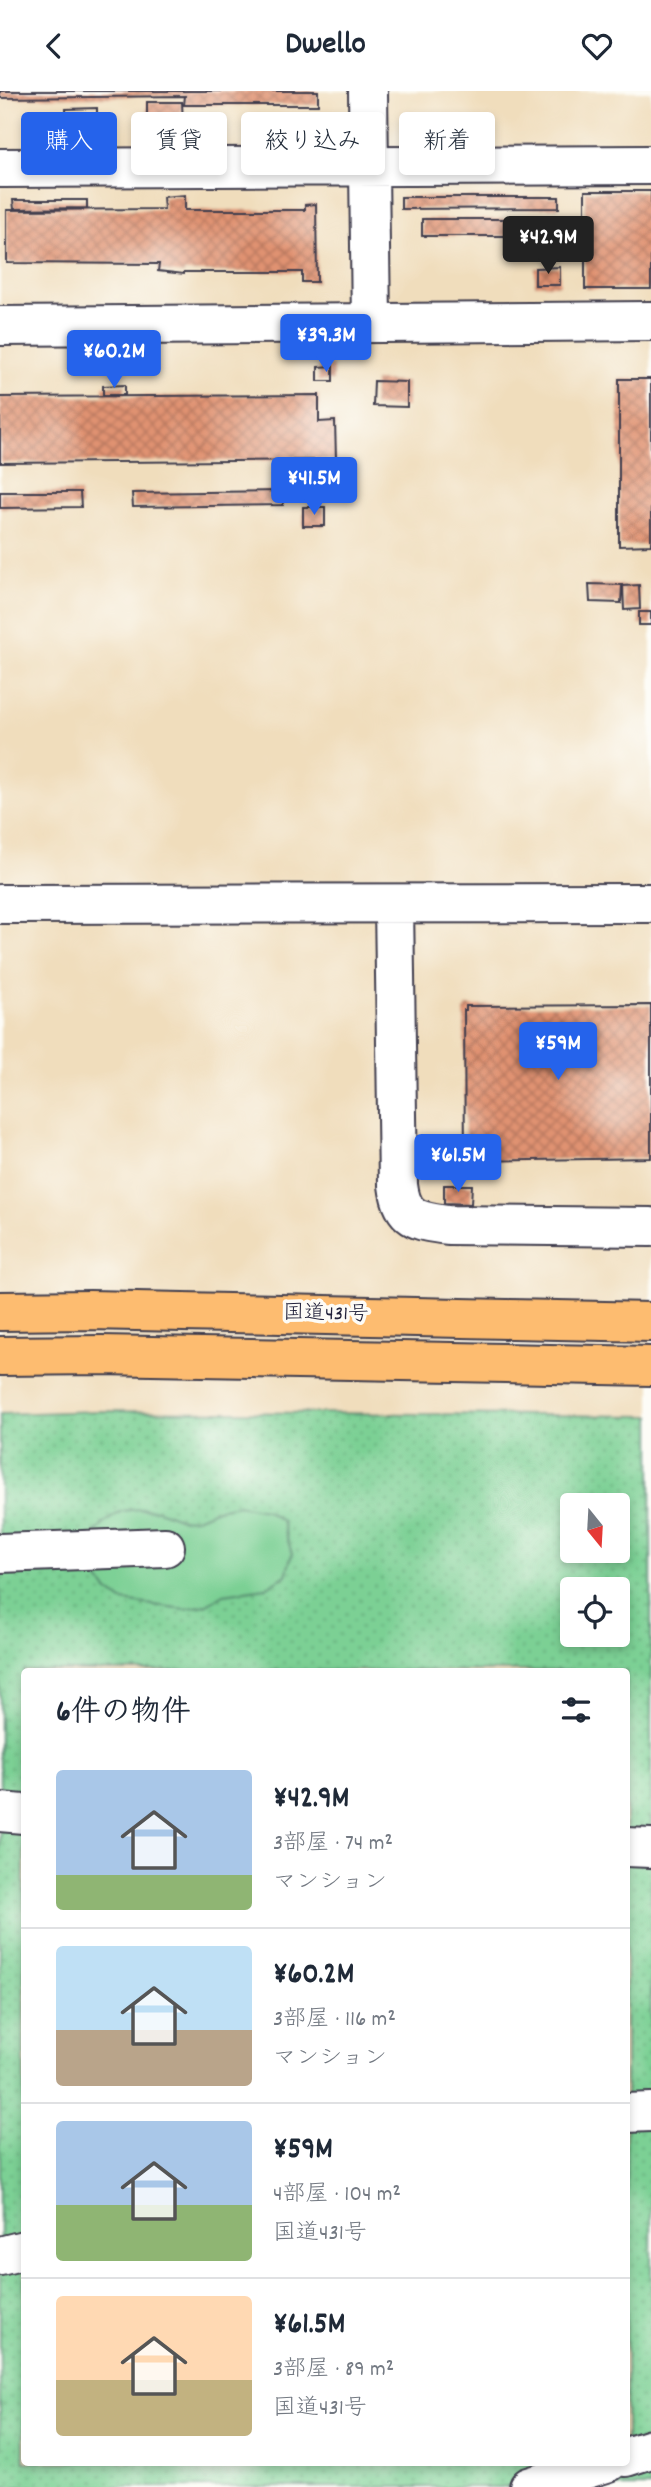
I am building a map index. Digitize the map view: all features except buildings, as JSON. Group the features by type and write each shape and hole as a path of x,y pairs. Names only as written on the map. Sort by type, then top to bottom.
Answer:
{"highway":[{"name":"国道431号","path":"0,1311 90,1310 651,1322"},
{"path":"0,1356 651,1366"}],"lane":[{"path":"368,91 368,112"},
{"path":"385,166 651,165"},
{"path":"0,168 241,167"},
{"path":"369,175 371,323"},
{"path":"0,325 651,321"},
{"path":"0,904 651,902"},
{"path":"394,904 398,1185 404,1211 422,1221 448,1225 651,1227"},
{"path":"0,1553 165,1547"},
{"path":"0,1812 21,1814"},
{"path":"630,1847 651,1848"},
{"path":"630,2113 651,2112"},
{"path":"0,2256 21,2251"},
{"path":"630,2456 651,2449"},
{"path":"530,2487 596,2466"}],"green space":[{"path":"100,1411 651,1416 651,2487 0,2487 0,1414"},
{"path":"238,1505 265,1510 282,1521 292,1554 286,1575 266,1588 224,1594 205,1605 185,1609 122,1601 107,1590 92,1571 92,1546 96,1532 122,1511 158,1510 181,1519 196,1518 217,1509"}]}
